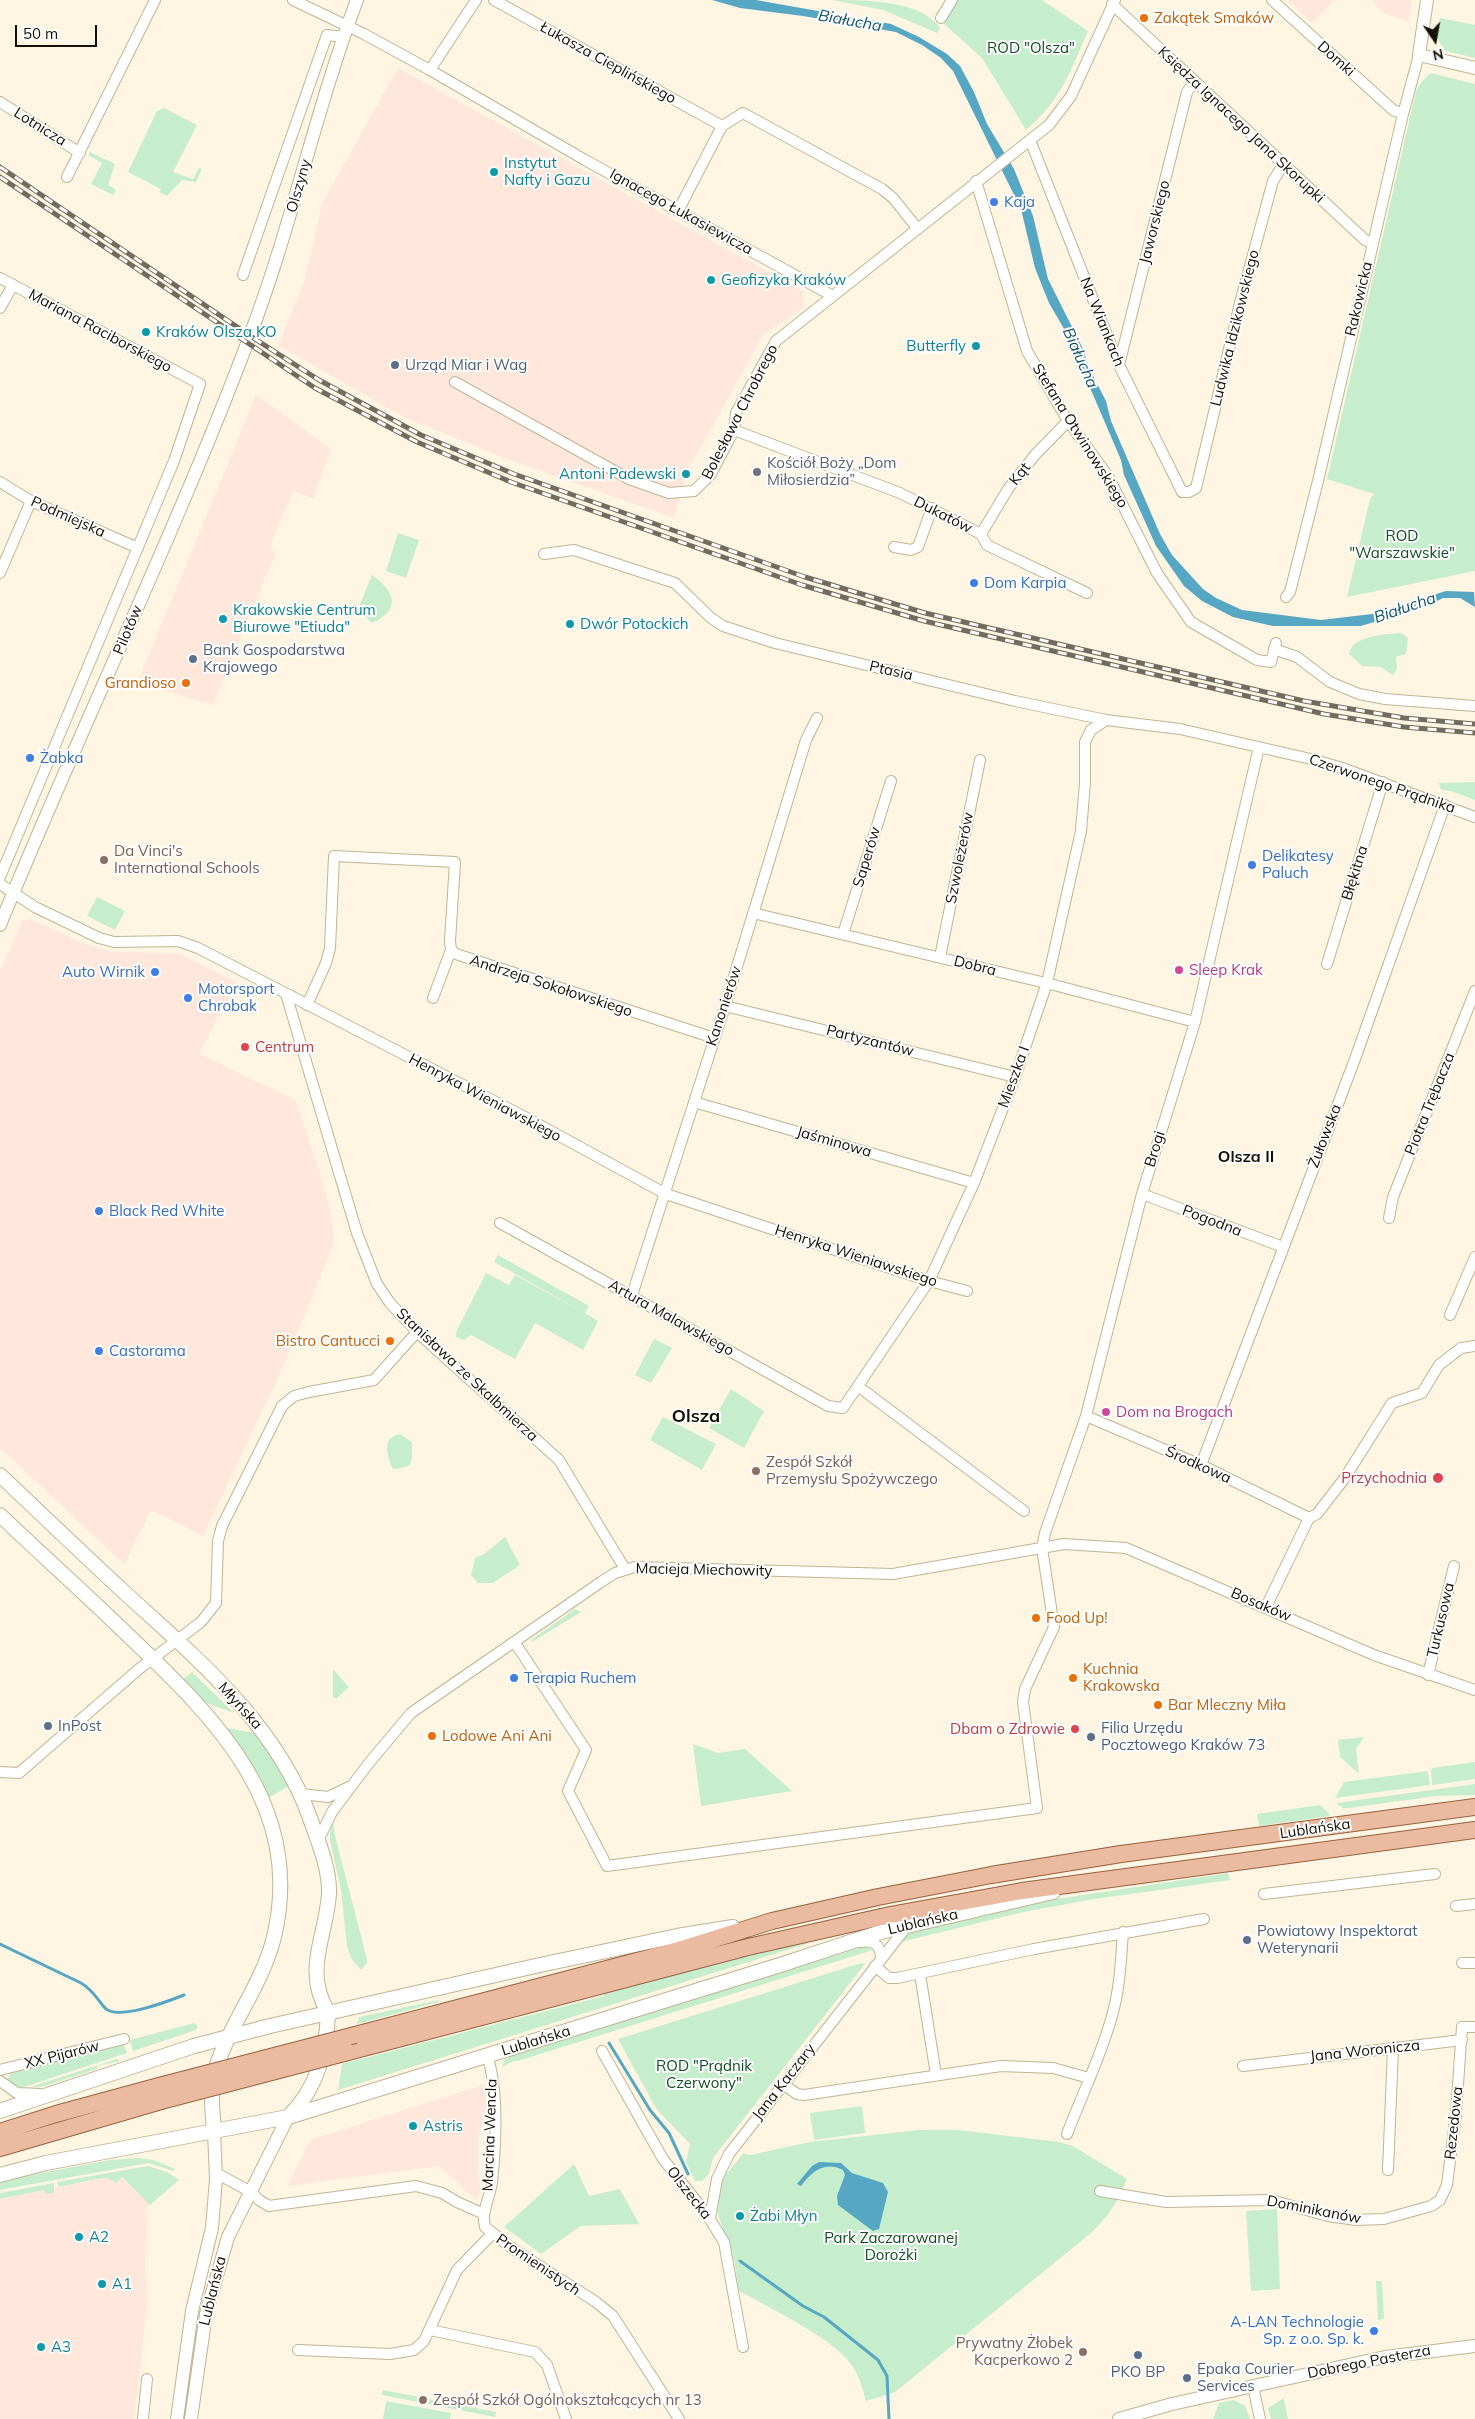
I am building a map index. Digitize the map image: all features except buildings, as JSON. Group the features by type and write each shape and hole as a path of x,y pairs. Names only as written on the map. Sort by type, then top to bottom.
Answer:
{"main road":[{"name":"Młyńska","path":"0,1475 228,1692 264,1733 294,1780 318,1842 328,1883 329,1895 316,1961 318,1993 328,2012"},
{"name":"Młyńska","path":"0,1515 152,1658 203,1710 236,1750 260,1796 274,1839 280,1884 277,1923 264,1967 230,2036 213,2079 214,2132"},
{"name":"Lublańska","path":"0,2111 183,2049 230,2036 328,2012 677,1936 772,1921 878,1897 1034,1868 1475,1807"},
{"name":"Lublańska","path":"600,1978 835,1926 956,1902 1093,1881 1475,1830"},
{"name":"Lublańska","path":"288,2117 909,1924 1023,1901 1093,1881"},
{"name":"Lublańska","path":"600,1978 679,1950 772,1921"},
{"path":"0,2148 160,2094 355,2035 600,1978"},
{"path":"0,2132 56,2114 160,2094 348,2052 600,1978"},
{"path":"0,2175 46,2163 288,2117 304,2098 326,2047 328,2012"}],"street":[{"path":"67,177 155,0"},
{"name":"Ignacego Łukasiewicza","path":"293,0 345,31 430,70 585,160 831,295"},
{"name":"Olszyny","path":"251,333 284,240 345,31 356,0"},
{"path":"430,70 476,0"},
{"name":"Łukasza Cieplińskiego","path":"494,0 722,126"},
{"path":"941,18 952,0"},
{"name":"Domki","path":"1272,0 1393,110 1403,114"},
{"name":"Rakowicka","path":"1286,596 1290,592 1316,488 1403,114 1420,55 1428,0"},
{"name":"Księdza Ignacego Jana Skorupki","path":"1113,2 1283,165 1365,240 1372,244"},
{"name":"Bolesława Chrobrego","path":"455,382 630,479 669,493 694,491 703,484 734,430 736,413 776,340 1049,125 1066,105 1113,2"},
{"name":"Olszyny","path":"243,275 327,35 345,31"},
{"path":"1420,55 1475,68"},
{"name":"Jaworskiego","path":"1119,365 1187,92 1194,81"},
{"name":"Lotnicza","path":"0,102 80,152"},
{"path":"678,211 722,126 743,113 882,189 893,198 918,228"},
{"name":"Na Wiankach","path":"1027,142 1119,365 1182,492 1189,492"},
{"name":"Ludwika Idzikowskiego","path":"1189,492 1196,488 1241,299 1273,181 1283,165"},
{"name":"Stefana Otwinowskiego","path":"976,181 1027,351 1068,421 1108,476 1145,553 1191,622 1257,660 1271,662 1275,646 1297,657 1330,682 1359,694 1385,699 1475,706"},
{"name":"Mariana Raciborskiego","path":"0,278 200,384"},
{"path":"0,308 14,285"},
{"name":"Pilotów","path":"0,925 207,446 251,333"},
{"name":"Pilotów","path":"0,877 178,452 200,384"},
{"name":"Kąt","path":"981,534 1008,489 1035,455 1068,421"},
{"name":"Dukatów","path":"734,430 900,493 981,534 987,545 1087,593"},
{"name":"Podmiejska","path":"0,482 31,501 138,548"},
{"path":"0,573 31,501"},
{"path":"894,547 911,550 918,547 932,508"},
{"name":"Ptasia","path":"544,554 574,550 675,584 711,618 723,626 745,635 1015,701 1106,720 1180,729 1259,747"},
{"name":"Kanonierów","path":"632,1295 725,1006 806,740 817,718"},
{"name":"Mieszka I","path":"843,1408 929,1281 974,1183 1015,1077 1047,984 1081,831 1085,783 1085,742 1096,724 1106,720"},
{"name":"Czerwonego Prądnika","path":"1259,747 1329,764 1383,782 1475,817"},
{"name":"Brogi","path":"1042,1548 1045,1533 1072,1461 1086,1416 1142,1194 1195,1022 1259,747"},
{"name":"Szwoleżerów","path":"940,957 980,760"},
{"name":"Saperów","path":"843,934 891,781"},
{"name":"Błękitna","path":"1327,964 1383,782"},
{"name":"Żułowska","path":"1201,1465 1282,1247 1355,1059 1445,805"},
{"name":"Andrzeja Sokołowskiego","path":"307,1005 326,963 330,948 334,856 455,862 450,936 452,950 460,956 714,1038"},
{"name":"Henryka Wieniawskiego","path":"0,884 35,907 99,938 114,942 178,941 198,948 523,1116 666,1194 967,1292"},
{"name":"Dobra","path":"753,913 940,957 1195,1022"},
{"path":"434,998 452,950"},
{"name":"Piotra Trębacza","path":"1389,1218 1393,1198 1475,991"},
{"name":"Stanisława ze Skalbmierza","path":"286,994 362,1251 377,1284 385,1297 417,1332 559,1460 625,1569"},
{"name":"Partyzantów","path":"725,1006 1015,1077"},
{"name":"Jaśminowa","path":"694,1102 974,1183"},
{"name":"Pogodna","path":"1142,1194 1282,1247"},
{"name":"Artura Malawskiego","path":"500,1223 828,1406 843,1408"},
{"path":"1450,1315 1475,1257"},
{"path":"0,1772 19,1773 152,1658 201,1622 216,1603 218,1541 222,1526 282,1406 294,1396 374,1380 417,1332"},
{"path":"1266,1607 1309,1518 1317,1514 1344,1479 1392,1402 1422,1393 1439,1365 1461,1348 1475,1346"},
{"path":"859,1386 1024,1511"},
{"name":"Środkowa","path":"1086,1416 1201,1465 1309,1518"},
{"name":"Bosaków","path":"1042,1548 1072,1544 1126,1548 1374,1654 1428,1675 1475,1690"},
{"path":"515,1643 586,1750 568,1791 608,1866 1037,1808 1023,1702 1025,1689 1054,1627 1042,1548"},
{"name":"Macieja Miechowity","path":"318,1842 325,1822 352,1785 411,1713 601,1582 625,1569 635,1567 893,1574 1042,1548"},
{"name":"Turkusowa","path":"1428,1675 1454,1566"},
{"name":"Macieja Miechowity","path":"301,1794 328,1797 352,1785"},
{"path":"1264,1894 1309,1893 1435,1874"},
{"path":"1456,1906 1475,1904"},
{"path":"875,1966 880,1972 892,1979 1123,1932 1204,1920"},
{"name":"Jana Kaczary","path":"710,2218 718,2179 729,2154 881,1957 909,1924"},
{"path":"1067,2134 1103,2048 1114,2009 1120,1981 1123,1932"},
{"path":"848,1943 870,1941 875,1943 879,1947 881,1957"},
{"path":"1462,1963 1475,1963"},
{"path":"920,1974 936,2075"},
{"path":"1462,2040 1462,2027 1475,2027"},
{"name":"XX Pijarów","path":"0,2070 124,2038"},
{"name":"Jana Woronicza","path":"1242,2066 1462,2040"},
{"name":"Rezedowa","path":"1437,2204 1443,2196 1447,2185 1456,2113 1462,2040"},
{"path":"1388,2170 1393,2048"},
{"name":"Olszecka","path":"602,2051 663,2159 710,2218 724,2242 743,2347"},
{"name":"Marcina Wencla","path":"484,2214 491,2185 494,2122 494,2080 488,2056"},
{"path":"783,2084 797,2094 804,2095 1001,2066 1053,2068 1089,2078"},
{"path":"0,2081 13,2091 25,2095 58,2092"},
{"name":"Lublańska","path":"191,2419 199,2354 211,2295 228,2237 288,2117"},
{"name":"Lublańska","path":"178,2419 192,2311 212,2228 216,2174 214,2132"},
{"path":"216,2174 251,2192 258,2200 269,2206 416,2186 442,2193 484,2214"},
{"name":"Dominikanów","path":"1100,2191 1177,2203 1271,2200 1328,2216 1356,2220 1391,2218 1437,2204"},
{"name":"Promienistych","path":"484,2214 485,2227 492,2234 614,2316 679,2419"},
{"path":"298,2350 399,2354 419,2347 430,2330 457,2270 492,2234"},
{"path":"430,2330 535,2352 547,2365 566,2419"},
{"name":"Dobrego Pasterza","path":"1118,2419 1172,2404 1385,2357 1475,2346"},
{"path":"142,2419 147,2378"},
{"path":"1253,2386 1260,2419"}],"shaded area":[{"path":"1288,0 1334,0 1312,23"},
{"path":"1371,0 1412,0 1409,22 1384,13"},
{"path":"398,68 803,291 804,308 763,335 688,470 674,518 507,459 404,417 278,345 305,280 322,204"},
{"path":"256,395 331,449 313,498 293,491 269,549 276,552 213,705 138,682"},
{"path":"31,919 76,940 111,952 179,953 236,982 199,1054 295,1100 319,1169 331,1214 334,1243 282,1369 203,1536 151,1510 124,1564 0,1448 0,971 23,920"},
{"path":"486,2084 486,2115 478,2136 478,2179 481,2187 477,2201 439,2166 288,2186 310,2140"},
{"path":"121,2177 150,2205 144,2210 148,2216 145,2264 148,2298 134,2419 0,2419 0,2199 102,2178"}],"green space":[{"path":"832,0 876,1 906,7 920,12 940,28 937,33 883,10"},
{"name":"ROD \"Olsza\"","path":"958,0 1042,0 1088,31 1057,96 1026,130 982,58 944,24"},
{"path":"1440,18 1475,25 1475,58 1445,51 1437,38"},
{"name":"ROD \"Warszawskie\"","path":"1431,73 1475,84 1475,571 1347,597 1370,499 1374,494 1327,479 1416,91 1423,80"},
{"path":"164,108 197,125 173,172 193,179 199,168 202,169 196,182 182,180 167,196 159,192 161,189 128,172 157,111"},
{"path":"90,152 115,164 108,185 116,190 113,195 91,184 102,163 88,155"},
{"path":"398,533 419,540 406,578 386,571"},
{"path":"372,575 386,587 392,600 388,612 382,618 372,623 358,609"},
{"path":"1401,633 1408,638 1406,654 1396,657 1397,669 1393,675 1381,667 1362,666 1349,654 1352,648 1363,639"},
{"path":"1475,782 1475,800 1451,791 1441,790 1439,783"},
{"path":"97,897 125,911 115,930 87,916"},
{"path":"498,1255 589,1306 585,1313 494,1262"},
{"path":"486,1273 509,1285 515,1275 598,1321 583,1350 535,1323 515,1359 471,1335 464,1340 456,1337 456,1332"},
{"path":"654,1339 672,1348 651,1383 635,1375"},
{"path":"731,1389 764,1411 744,1448 709,1428"},
{"path":"663,1417 716,1444 702,1470 650,1440"},
{"path":"400,1434 412,1442 412,1458 409,1466 396,1469 392,1468 387,1447 390,1439"},
{"path":"505,1537 520,1565 493,1583 478,1583 471,1575 475,1558 484,1554"},
{"path":"575,1609 581,1612 532,1642 531,1640"},
{"path":"333,1669 349,1687 336,1699 333,1697"},
{"path":"192,1672 234,1713 206,1703 183,1679"},
{"path":"227,1728 254,1733 273,1759 289,1786 268,1798 247,1755"},
{"path":"1364,1737 1356,1749 1359,1774 1340,1757 1338,1740"},
{"path":"693,1744 718,1753 745,1749 792,1791 701,1806"},
{"path":"1475,1762 1475,1779 1432,1785 1432,1768"},
{"path":"1428,1771 1430,1785 1335,1798 1344,1782"},
{"path":"1475,1784 1475,1795 1436,1796 1349,1808 1343,1808 1336,1803"},
{"path":"1320,1805 1329,1813 1329,1816 1259,1826 1257,1814"},
{"path":"333,1821 335,1836 367,1959 367,1963 361,1970 351,1958 347,1946 341,1890 330,1840 330,1826"},
{"path":"1228,1873 1230,1880 1088,1900 1019,1913 901,1942 907,1935 915,1931 1050,1900"},
{"path":"808,1941 806,1944 338,2090 342,2064 604,1996 603,1992 749,1953"},
{"path":"865,1946 873,1950 513,2061 502,2067 505,2059 511,2056"},
{"name":"ROD \"Prądnik Czerwony\"","path":"861,1963 865,1964 713,2158 709,2174 702,2181 695,2181 686,2162 690,2144 657,2110 618,2039"},
{"path":"439,2000 438,2002 357,2024 359,2017"},
{"path":"194,2023 198,2026 196,2030 133,2051 130,2040"},
{"path":"123,2042 127,2053 21,2088 7,2080 11,2073 120,2046 120,2043"},
{"path":"117,2059 120,2061 97,2066 97,2069 41,2087 30,2087"},
{"path":"862,2106 865,2133 814,2140 810,2113"},
{"name":"Park Zaczarowanej Dorożki","path":"919,2130 958,2130 1059,2142 1073,2146 1127,2179 1112,2209 1090,2234 895,2392 866,2401 860,2380 854,2368 845,2357 817,2335 738,2290 734,2259 718,2213 717,2193 722,2180 743,2153 750,2155 810,2142"},
{"path":"138,2158 154,2160 175,2169 173,2171 149,2163 0,2190 0,2181 110,2160"},
{"path":"574,2164 589,2196 620,2189 639,2224 581,2226 541,2254 504,2227"},
{"path":"148,2166 167,2172 179,2180 150,2205 122,2177 116,2183 102,2178 58,2187 57,2182"},
{"path":"54,2183 54,2193 46,2194 44,2190 0,2199 0,2193"},
{"path":"1277,2209 1280,2289 1251,2291 1246,2211"},
{"path":"1376,2281 1382,2281 1384,2319 1378,2320"},
{"path":"383,2390 496,2412 495,2417 382,2395"},
{"path":"1284,2398 1288,2419 1271,2419 1268,2408"},
{"path":"1234,2400 1245,2406 1250,2419 1213,2419 1219,2403"},
{"path":"386,2401 451,2413 450,2419 383,2419"}],"water":[{"name":"Białucha","path":"712,0 756,0 891,24 919,37 947,54 960,66 974,92 987,124 1014,169 1033,216 1048,279 1083,349 1089,368 1106,401 1111,421 1160,534 1172,555 1203,589 1216,598 1242,610 1321,620 1372,614 1446,591 1474,592 1475,607 1460,598 1443,598 1427,606 1361,626 1273,626 1233,617 1202,601 1184,586 1156,546 1124,475 1121,460 1094,397 1063,327 1049,303 1035,268 1021,209 953,71 941,58 922,45 896,32 803,16 740,8"},
{"path":"819,2162 841,2163 852,2173 883,2183 888,2192 879,2229 873,2231 838,2205 837,2196 845,2175 843,2170 836,2167 825,2167 814,2172 801,2186 797,2184 812,2166"}],"waterway":[{"path":"0,1944 81,1983 92,1992 105,2008 111,2011 120,2012 143,2009 184,1995"},
{"path":"609,2043 650,2110 669,2133 688,2174"},
{"path":"740,2261 803,2306 824,2317 878,2360 887,2376 889,2419"}],"railway":[{"path":"0,167 319,380 421,435 514,474 805,577 925,613 1304,701 1404,718 1475,724"},
{"path":"0,177 315,388 417,442 511,482 802,585 924,621 1324,714 1404,727 1475,733"}],"place":[{"name":"Zakątek Smaków","path":"1144,18"},
{"name":"Instytut Nafty i Gazu","path":"494,172"},
{"name":"Kaja","path":"994,202"},
{"name":"Geofizyka Kraków","path":"711,280"},
{"name":"Kraków Olsza KO","path":"146,332"},
{"name":"Butterfly","path":"976,346"},
{"name":"Urząd Miar i Wag","path":"395,365"},
{"name":"Kościół Boży „Dom Miłosierdzia”","path":"757,472"},
{"name":"Antoni Padewski","path":"686,474"},
{"name":"Dom Karpia","path":"974,583"},
{"name":"Krakowskie Centrum Biurowe \"Etiuda\"","path":"223,619"},
{"name":"Dwór Potockich","path":"570,624"},
{"name":"Bank Gospodarstwa Krajowego","path":"193,659"},
{"name":"Grandioso","path":"186,683"},
{"name":"Żabka","path":"30,758"},
{"name":"Da Vinci's International Schools","path":"104,860"},
{"name":"Delikatesy Paluch","path":"1252,865"},
{"name":"Sleep Krak","path":"1179,970"},
{"name":"Auto Wirnik","path":"155,972"},
{"name":"Motorsport Chrobak","path":"188,998"},
{"name":"Centrum","path":"245,1047"},
{"name":"Black Red White","path":"99,1211"},
{"name":"Bistro Cantucci","path":"390,1341"},
{"name":"Castorama","path":"99,1351"},
{"name":"Dom na Brogach","path":"1106,1412"},
{"name":"Zespół Szkół Przemysłu Spożywczego","path":"756,1471"},
{"name":"Przychodnia","path":"1438,1478"},
{"name":"Food Up!","path":"1036,1618"},
{"name":"Terapia Ruchem","path":"514,1678"},
{"name":"Kuchnia Krakowska","path":"1073,1678"},
{"name":"Bar Mleczny Miła","path":"1158,1705"},
{"name":"InPost","path":"48,1726"},
{"name":"Dbam o Zdrowie","path":"1075,1729"},
{"name":"Lodowe Ani Ani","path":"432,1736"},
{"name":"Filia Urzędu Pocztowego Kraków 73","path":"1091,1737"},
{"name":"Powiatowy Inspektorat Weterynarii","path":"1247,1940"},
{"name":"Astris","path":"413,2126"},
{"name":"Żabi Młyn","path":"740,2216"},
{"name":"A2","path":"79,2237"},
{"name":"A1","path":"102,2284"},
{"name":"A-LAN Technologie Sp. z o.o. Sp. k.","path":"1374,2331"},
{"name":"A3","path":"41,2347"},
{"name":"Prywatny Żłobek Kacperkowo 2","path":"1083,2352"},
{"name":"PKO BP","path":"1138,2355"},
{"name":"Epaka Courier Services","path":"1187,2378"},
{"name":"Zespół Szkół Ogólnokształcących nr 13","path":"423,2400"}],"district":[{"name":"Olsza II","path":"1246,1157"},
{"name":"Olsza","path":"696,1417"}]}
